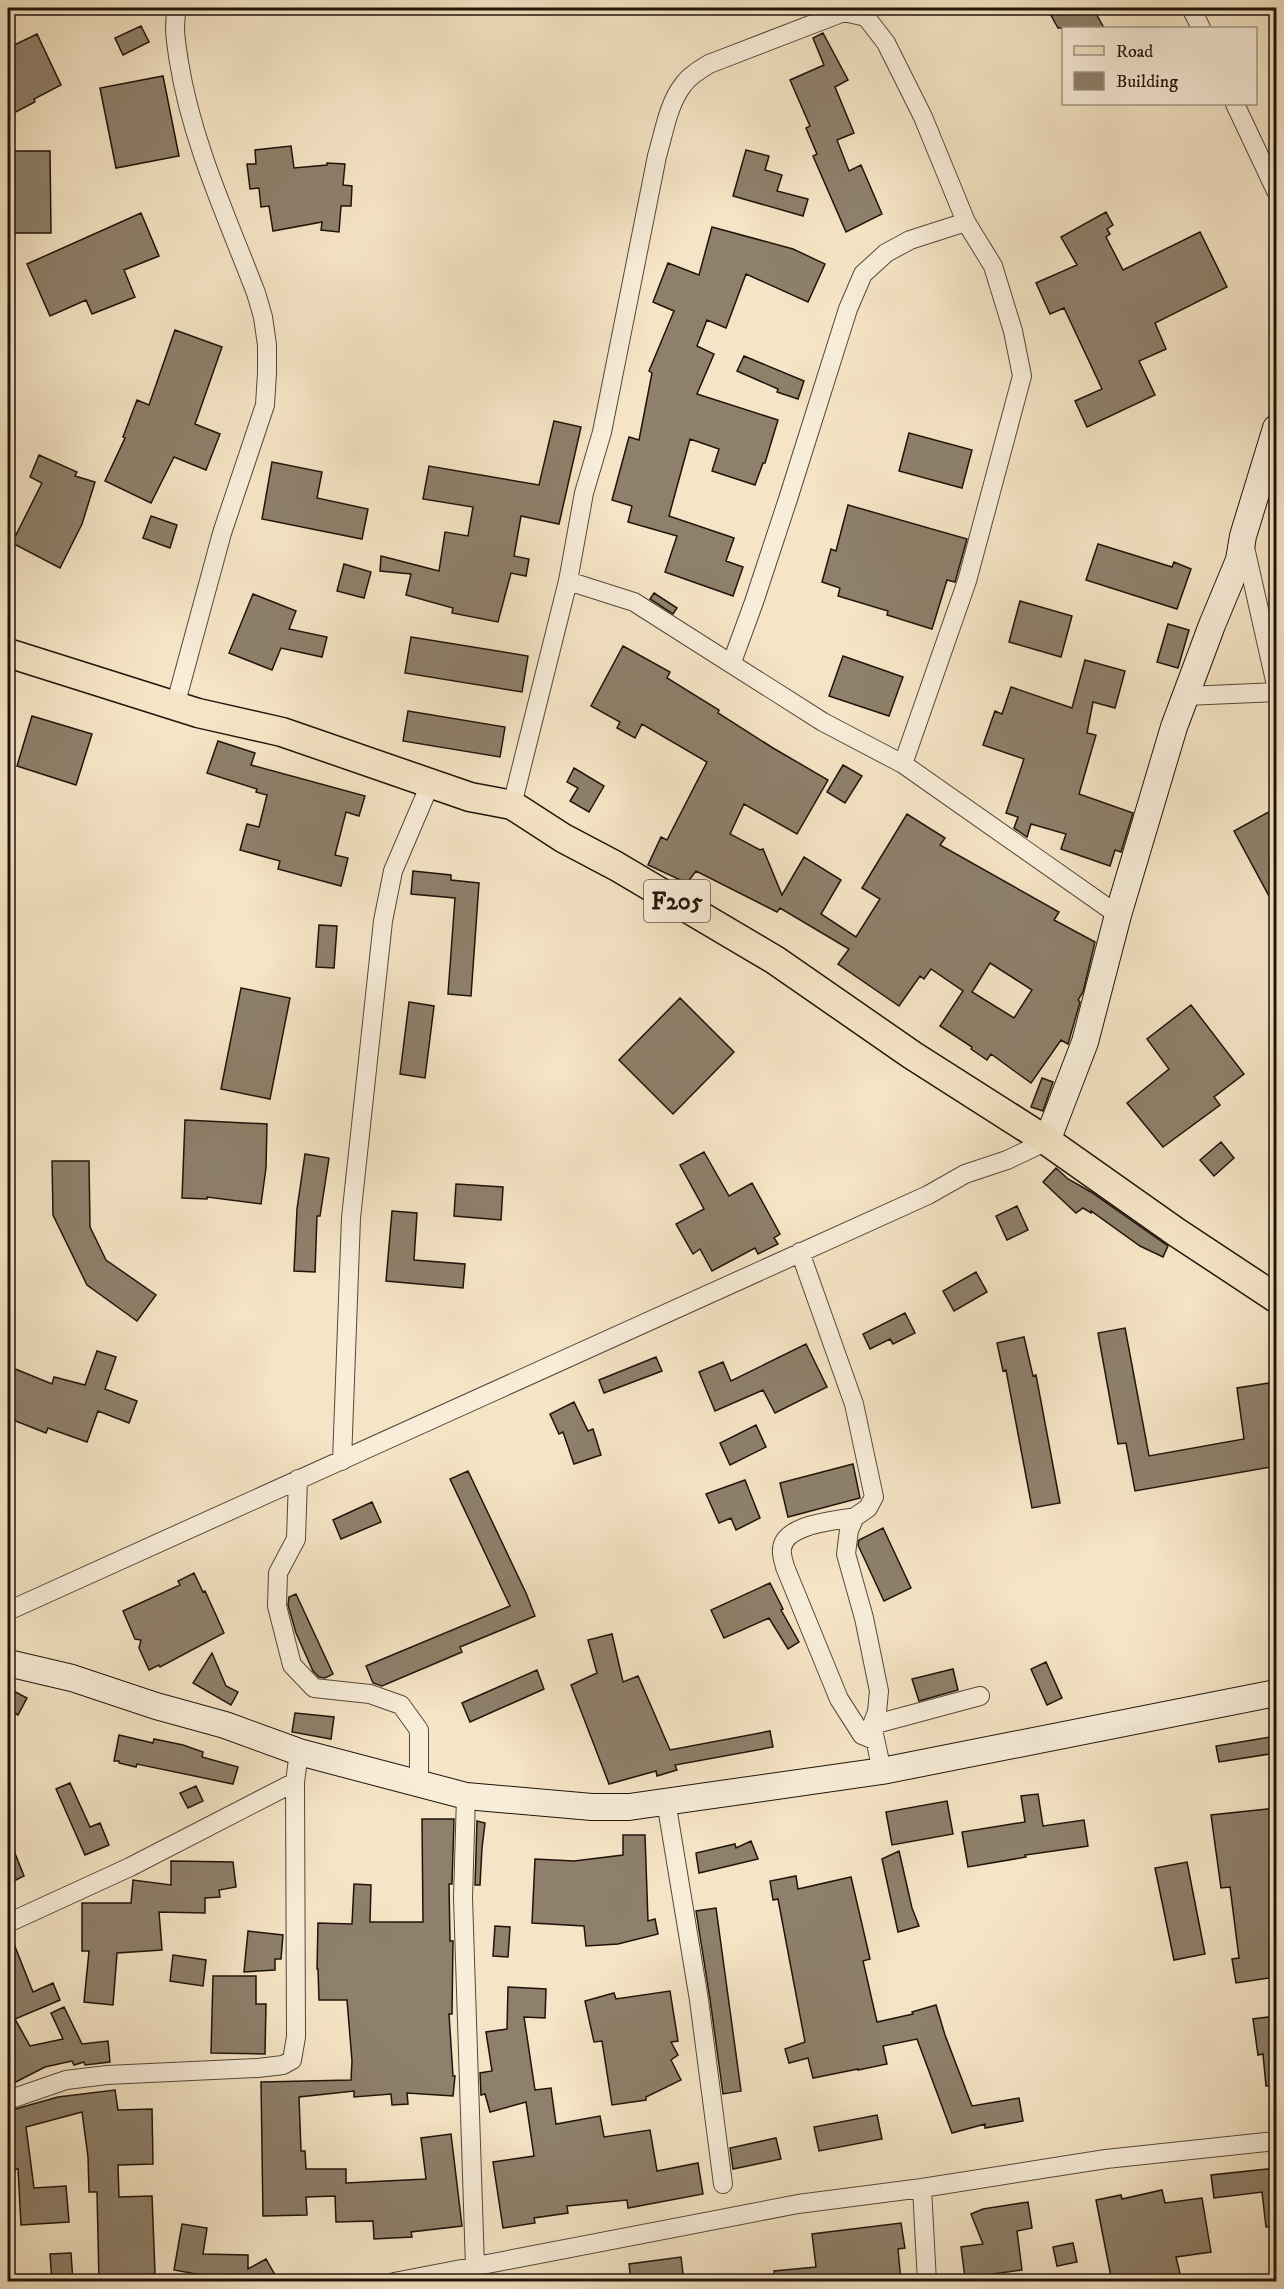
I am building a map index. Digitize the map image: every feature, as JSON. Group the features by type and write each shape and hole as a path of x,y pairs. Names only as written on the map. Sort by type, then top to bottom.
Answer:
{"main road":[{"name":"F205","path":"8,653 175,706 282,732 470,797 512,805 562,838 626,872 775,960 912,1055 1047,1141 1176,1232 1276,1298"}],"street":[{"path":"175,706 222,532 265,405 267,373 267,345 263,317 202,157 184,94 174,25 177,8"},
{"path":"1191,8 1200,27"},
{"path":"512,805 568,581 584,493 602,432 657,156 670,111 681,86 709,64 844,12 866,17 886,43 923,117 966,222 993,266 1013,331 1022,376 967,582 903,764"},
{"path":"1235,105 1276,191"},
{"path":"732,662 782,520 848,309 863,274 886,253 910,240 966,222"},
{"path":"8,1611 928,1195 965,1174 1007,1160 1047,1141 1085,1042 1118,915 1174,727 1212,625 1239,561 1243,536 1276,428"},
{"path":"1243,536 1276,685"},
{"path":"568,581 634,602 732,662 823,722 903,764 1118,915"},
{"path":"1186,696 1276,692"},
{"path":"342,1461 351,1218 383,921 393,871 431,782"},
{"path":"800,1252 854,1404 873,1497 868,1508 855,1517 804,1528 789,1534 781,1550 785,1567 839,1699 862,1735 980,1696"},
{"path":"298,1479 296,1539 278,1573 277,1606 292,1665 314,1688 370,1694 401,1705 419,1730 419,1784"},
{"path":"855,1517 849,1530 846,1554 864,1617 879,1691 878,1712 873,1733 882,1772"},
{"path":"8,1663 72,1678 156,1706 225,1725 299,1752 466,1796 629,1808 882,1772 1276,1693"},
{"path":"8,2100 66,2080 107,2075 258,2068 283,2065 292,2060 296,2037 295,1782 299,1752"},
{"path":"8,1923 130,1867 295,1782"},
{"path":"466,1796 463,1899 475,2267"},
{"path":"666,1801 699,2000 723,2184"},
{"path":"394,2282 798,2204 922,2188 1106,2159 1276,2141"},
{"path":"922,2188 927,2282"}],"building":[{"path":"1047,8 1093,8 1103,27 1062,27 1058,28"},
{"path":"141,26 149,42 123,55 115,38"},
{"path":"823,33 848,80 835,87 854,133 837,140 849,171 861,165 882,214 846,232 813,156 817,154 806,128 810,126 790,80 824,65 813,38"},
{"path":"37,34 61,85 8,116 8,48"},
{"path":"163,76 179,156 116,168 100,88"},
{"path":"291,146 294,168 327,165 327,163 345,164 343,185 352,186 351,206 341,206 339,232 321,230 322,222 273,231 269,206 261,207 259,188 250,189 247,164 256,164 255,150"},
{"path":"746,150 769,156 765,170 782,175 777,191 808,199 803,216 733,196"},
{"path":"8,151 50,151 51,233 8,233"},
{"path":"1106,212 1113,225 1107,229 1110,234 1106,237 1123,270 1200,232 1227,287 1155,323 1166,349 1139,361 1155,395 1087,427 1075,401 1102,389 1064,308 1050,314 1036,283 1077,265 1061,237"},
{"path":"141,213 159,256 124,270 135,297 92,314 86,300 50,316 27,264"},
{"path":"712,227 793,249 825,264 808,302 746,274 726,328 707,320 697,346 714,354 697,394 778,420 765,463 763,463 755,485 712,471 719,449 690,439 669,516 734,538 726,561 743,567 733,596 665,572 677,536 628,522 632,506 612,500 629,437 639,440 652,373 649,371 674,311 653,302 668,263 699,275"},
{"path":"175,330 222,347 195,424 220,434 206,470 174,457 151,503 105,481 125,438 123,437 137,400 149,405"},
{"path":"744,356 804,381 798,399 777,392 778,389 737,371"},
{"path":"554,421 581,427 559,524 521,516 514,556 529,559 526,576 511,573 498,622 452,613 453,608 406,595 411,574 380,571 381,556 439,571 445,532 468,536 473,507 423,499 429,466 539,485"},
{"path":"909,433 972,450 962,488 899,471"},
{"path":"39,455 77,472 75,476 95,482 82,524 60,568 12,543 42,483 30,477"},
{"path":"272,462 322,472 317,498 368,509 362,539 262,519"},
{"path":"848,505 967,539 955,582 947,580 932,629 887,615 888,611 838,596 840,588 822,582 831,549 836,551"},
{"path":"151,516 177,525 170,548 143,538"},
{"path":"1098,544 1172,567 1174,562 1191,569 1177,609 1086,580"},
{"path":"344,564 371,572 364,598 337,591"},
{"path":"654,593 677,608 673,614 650,599"},
{"path":"253,594 296,611 289,629 327,637 322,657 281,648 272,670 229,653"},
{"path":"1020,601 1072,616 1061,657 1009,642"},
{"path":"1168,624 1189,630 1178,668 1157,662"},
{"path":"411,637 528,656 522,692 405,673"},
{"path":"623,646 670,672 667,678 719,710 718,713 828,780 797,834 744,804 730,834 760,850 763,849 782,895 804,857 841,880 821,914 856,937 880,899 862,888 907,814 945,838 940,845 1059,912 1054,920 1095,942 1068,1044 1061,1040 1031,1083 991,1054 987,1060 940,1026 963,991 931,969 924,979 920,976 899,1006 838,964 849,949 780,908 777,912 696,871 687,883 648,865 661,837 667,840 707,762 642,724 635,738 617,728 620,722 591,706","holes":["990,963 1032,990 1014,1018 972,992"]},
{"path":"843,656 903,677 889,716 829,696"},
{"path":"1085,660 1125,671 1115,708 1093,702 1087,733 1096,735 1079,794 1133,813 1121,852 1115,850 1110,866 1061,849 1066,834 1031,824 1027,837 1014,828 1018,817 1006,813 1024,759 983,745 995,711 1002,714 1011,687 1072,708"},
{"path":"408,711 505,727 500,757 403,741"},
{"path":"32,716 92,734 76,785 17,766"},
{"path":"218,741 255,753 251,765 365,796 359,816 346,812 335,855 348,858 341,886 278,869 280,861 240,850 247,824 259,827 267,795 256,792 257,789 207,773"},
{"path":"843,765 862,776 845,803 827,792"},
{"path":"574,768 604,786 589,812 570,801 578,788 567,782"},
{"path":"1276,808 1276,909 1234,831"},
{"path":"413,871 451,875 451,880 479,883 471,996 448,994 455,898 411,894"},
{"path":"319,925 337,926 334,968 316,967"},
{"path":"241,988 290,998 270,1099 221,1089"},
{"path":"680,998 734,1052 673,1114 619,1060"},
{"path":"409,1002 434,1006 425,1078 400,1074"},
{"path":"1191,1005 1244,1074 1214,1097 1220,1105 1163,1147 1127,1103 1169,1069 1147,1039"},
{"path":"1042,1078 1053,1082 1043,1111 1031,1107"},
{"path":"185,1120 267,1124 266,1168 261,1204 207,1197 207,1199 182,1198"},
{"path":"1221,1142 1234,1158 1214,1176 1200,1160"},
{"path":"704,1152 729,1196 752,1183 780,1234 774,1238 778,1244 758,1254 755,1248 712,1271 700,1249 693,1254 676,1224 704,1209 680,1165"},
{"path":"305,1154 329,1158 320,1216 317,1216 315,1272 294,1271 297,1209"},
{"path":"52,1161 89,1161 90,1227 106,1260 156,1295 137,1321 87,1285 53,1215"},
{"path":"1056,1168 1068,1179 1091,1192 1168,1246 1163,1257 1140,1246 1091,1211 1091,1213 1083,1208 1076,1213 1043,1182"},
{"path":"456,1184 503,1187 501,1220 454,1216"},
{"path":"1017,1206 1028,1230 1007,1240 996,1216"},
{"path":"392,1211 417,1213 414,1260 465,1264 463,1288 386,1281"},
{"path":"976,1272 987,1292 954,1311 943,1291"},
{"path":"905,1313 915,1333 893,1344 890,1339 870,1349 863,1334"},
{"path":"1125,1328 1149,1456 1244,1439 1237,1388 1276,1382 1276,1466 1135,1491 1126,1443 1118,1444 1098,1333"},
{"path":"1024,1337 1033,1376 1036,1375 1060,1503 1032,1508 1006,1370 1003,1371 997,1343"},
{"path":"806,1344 827,1387 775,1413 763,1390 715,1411 699,1372 723,1362 731,1381"},
{"path":"97,1351 116,1357 105,1389 137,1401 129,1423 98,1411 87,1442 48,1428 46,1433 8,1418 8,1382 13,1368 52,1384 54,1377 85,1385"},
{"path":"656,1357 662,1371 604,1393 599,1380"},
{"path":"574,1402 588,1431 593,1429 601,1455 574,1464 563,1432 559,1434 550,1414"},
{"path":"756,1425 766,1447 730,1465 720,1443"},
{"path":"853,1464 860,1498 788,1517 780,1483"},
{"path":"468,1471 535,1616 460,1647 462,1652 382,1686 373,1683 366,1666 510,1606 450,1479"},
{"path":"745,1480 760,1518 736,1530 731,1518 719,1523 706,1494"},
{"path":"372,1502 381,1522 341,1539 333,1520"},
{"path":"883,1528 911,1588 884,1601 858,1545 859,1540"},
{"path":"194,1573 224,1633 160,1667 159,1665 149,1670 139,1648 141,1640 135,1639 123,1611 180,1585 178,1581"},
{"path":"770,1583 783,1609 781,1610 799,1642 788,1649 769,1618 724,1638 711,1610"},
{"path":"296,1594 333,1674 325,1678 319,1677 313,1671 296,1633 288,1605 289,1597"},
{"path":"612,1634 623,1682 638,1676 670,1750 770,1731 773,1747 675,1765 677,1770 657,1776 656,1771 609,1784 571,1685 597,1673 588,1640"},
{"path":"212,1653 226,1686 238,1692 231,1705 193,1683"},
{"path":"1046,1662 1062,1698 1047,1705 1031,1669"},
{"path":"953,1669 958,1690 919,1701 912,1679"},
{"path":"537,1670 544,1689 470,1722 462,1703"},
{"path":"8,1688 27,1698 18,1715 8,1709"},
{"path":"295,1713 334,1717 331,1739 292,1732"},
{"path":"119,1735 153,1743 154,1739 183,1745 203,1752 202,1757 238,1767 233,1784 114,1761"},
{"path":"1276,1736 1276,1753 1219,1762 1216,1746"},
{"path":"70,1783 90,1827 100,1823 109,1845 85,1855 56,1789"},
{"path":"196,1786 203,1801 188,1808 180,1793"},
{"path":"1038,1794 1043,1826 1084,1820 1088,1846 1025,1855 1026,1857 968,1867 962,1832 1025,1822 1021,1796"},
{"path":"947,1801 953,1834 892,1845 886,1812"},
{"path":"1276,1808 1276,1977 1236,1983 1232,1959 1239,1958 1230,1887 1221,1888 1211,1815"},
{"path":"422,1819 454,1819 452,1884 449,1884 450,1941 453,1941 452,2014 449,2014 453,2076 455,2076 453,2096 407,2093 408,2104 392,2105 391,2094 354,2097 354,2091 299,2097 301,2151 305,2151 306,2169 346,2169 346,2183 426,2179 421,2138 451,2134 462,2226 411,2232 412,2237 374,2239 373,2221 336,2222 335,2196 306,2197 307,2215 263,2216 261,2082 351,2080 352,2061 347,2000 319,2000 318,1923 352,1924 354,1884 371,1885 370,1922 423,1922"},
{"path":"477,1821 485,1823 480,1885 475,1885"},
{"path":"623,1835 645,1835 648,1921 655,1919 658,1934 618,1944 586,1946 584,1926 532,1923 535,1859 574,1861 623,1855"},
{"path":"8,1836 24,1876 8,1884"},
{"path":"751,1841 758,1859 699,1873 696,1853 735,1844 736,1848"},
{"path":"899,1851 912,1908 919,1926 898,1932 882,1859"},
{"path":"171,1861 233,1862 236,1887 219,1890 220,1897 205,1898 205,1913 159,1912 162,1950 117,1953 113,2005 84,2002 89,1951 82,1951 82,1903 131,1903 133,1880 171,1885"},
{"path":"1187,1862 1205,1954 1174,1960 1155,1868"},
{"path":"796,1876 798,1889 851,1877 870,1959 863,1961 877,2022 913,2014 912,2012 936,2005 972,2106 1019,2098 1023,2121 985,2128 985,2124 952,2133 917,2039 883,2046 887,2064 858,2070 813,2078 808,2058 789,2063 785,2049 805,2042 778,1899 773,1900 770,1881"},
{"path":"716,1908 741,2091 723,2094 696,1911"},
{"path":"495,1926 510,1927 508,1957 493,1956"},
{"path":"248,1931 283,1935 281,1959 275,1959 275,1970 244,1972"},
{"path":"8,1934 10,1934 33,1992 53,1983 60,2000 15,2019 30,2046 63,2039 51,2013 64,2007 82,2044 108,2041 110,2062 85,2065 84,2062 74,2065 72,2061 45,2067 8,2086"},
{"path":"173,1955 206,1960 203,1986 170,1981"},
{"path":"213,1976 256,1976 256,2004 266,2004 265,2054 211,2053"},
{"path":"508,1987 546,1989 545,2018 524,2017 535,2090 551,2088 556,2124 600,2116 604,2137 650,2130 657,2171 698,2163 703,2194 628,2208 627,2200 567,2206 568,2213 534,2218 535,2223 503,2228 493,2162 534,2156 526,2102 490,2112 485,2094 481,2095 480,2073 492,2071 486,2032 507,2029"},
{"path":"670,1991 678,2041 671,2042 678,2055 671,2060 681,2080 646,2097 646,2100 612,2105 602,2041 594,2042 585,2001 614,1993 616,1999"},
{"path":"1276,2016 1276,2085 1266,2086 1263,2054 1258,2055 1253,2019"},
{"path":"115,2090 118,2110 152,2109 153,2164 118,2165 119,2197 152,2196 155,2273 152,2274 153,2282 99,2282 97,2192 89,2192 88,2157 82,2112 26,2127 34,2188 66,2186 69,2222 21,2225 18,2169 8,2171 8,2111 58,2097"},
{"path":"877,2115 882,2139 819,2151 814,2127"},
{"path":"776,2138 781,2159 733,2169 730,2148"},
{"path":"1276,2168 1276,2226 1266,2227 1262,2192 1214,2198 1211,2175"},
{"path":"1162,2190 1165,2203 1202,2198 1211,2252 1176,2257 1182,2282 1112,2282 1096,2200 1121,2195 1122,2199"},
{"path":"1028,2202 1032,2228 1017,2231 1022,2270 965,2278 961,2247 983,2244 971,2214 983,2209"},
{"path":"901,2223 905,2248 898,2249 901,2282 775,2282 774,2271 816,2267 812,2234"},
{"path":"182,2224 207,2228 203,2254 248,2255 248,2269 266,2259 279,2282 250,2282 247,2276 207,2276 174,2270"},
{"path":"1073,2243 1077,2262 1057,2266 1053,2247"},
{"path":"71,2253 73,2282 52,2282 50,2254"},
{"path":"681,2257 684,2282 631,2282 629,2264"}]}
